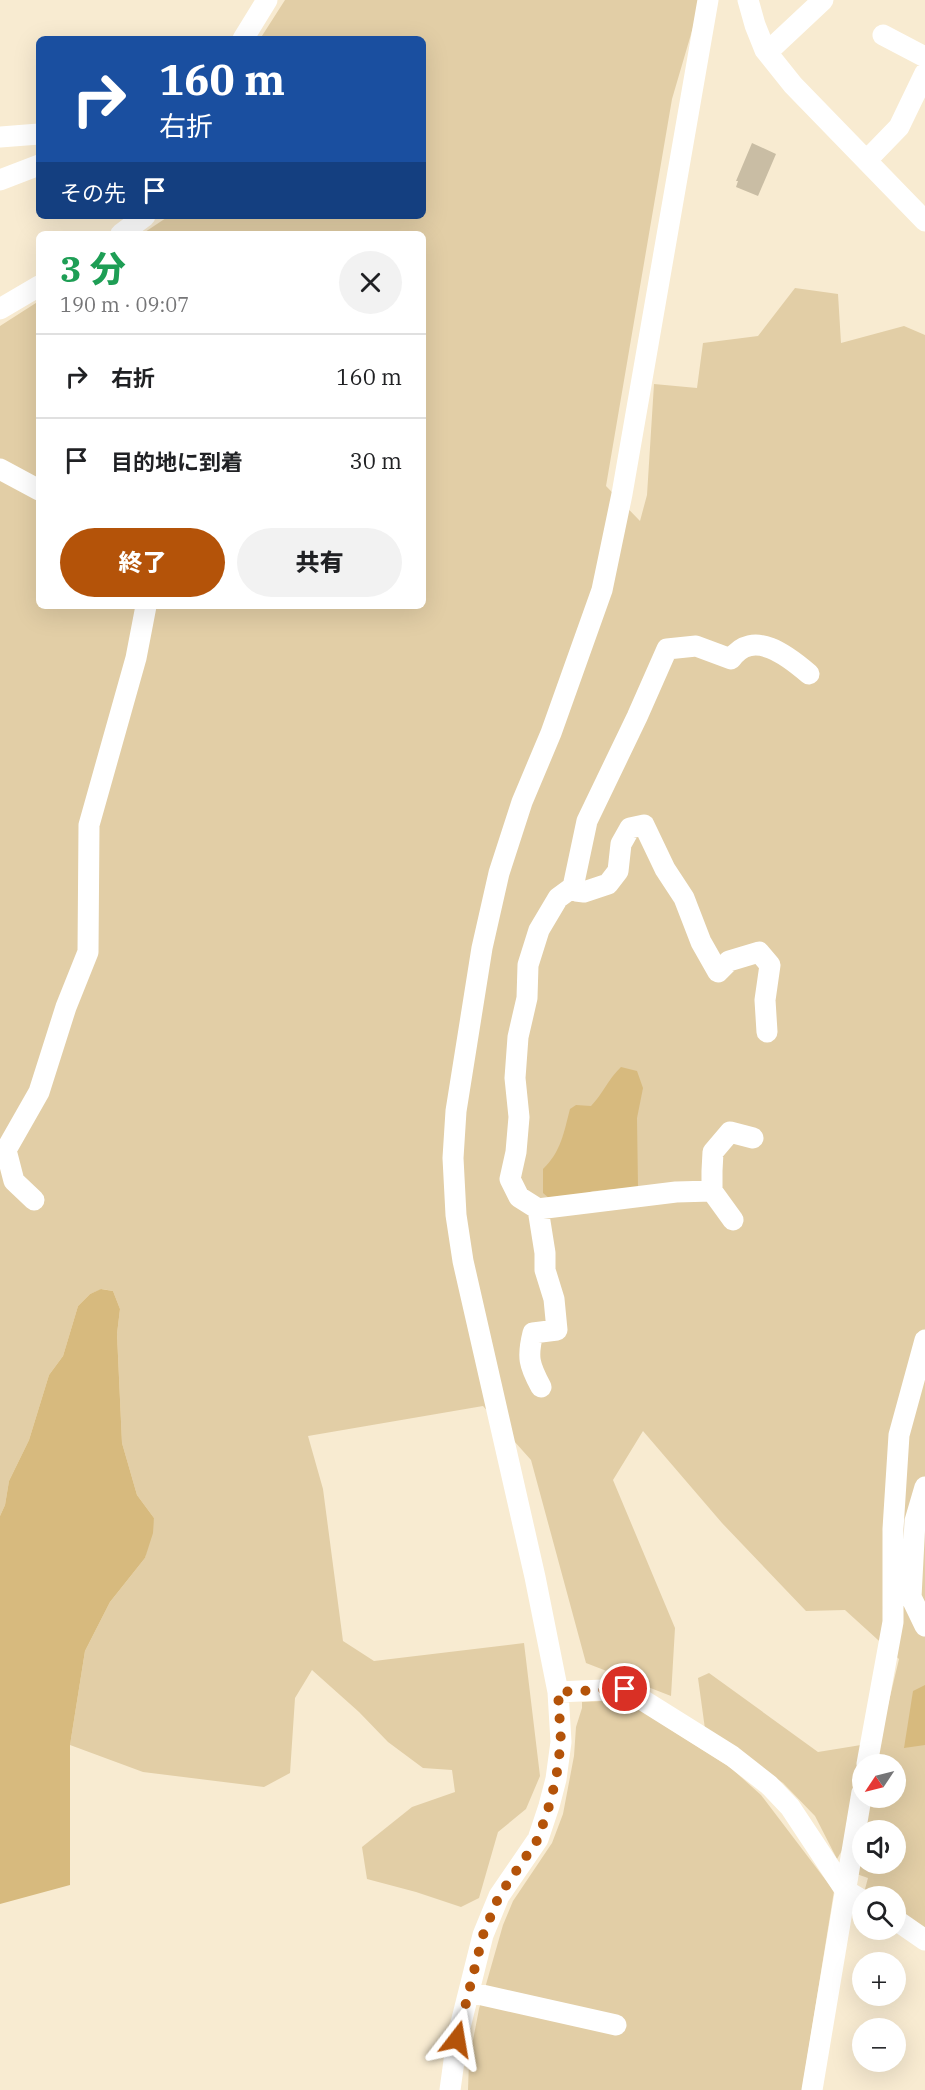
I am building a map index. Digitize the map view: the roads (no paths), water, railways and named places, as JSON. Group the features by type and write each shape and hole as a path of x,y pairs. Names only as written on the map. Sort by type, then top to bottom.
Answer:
{"street":[{"path":"245,36 267,0"},
{"path":"450,2090 457,2039 483,1935 499,1896 538,1839 556,1779 561,1742 558,1692 536,1577 463,1261 456,1215 454,1169 456,1111 482,948 499,873 522,802 550,733 602,590 622,494 708,0"},
{"path":"748,0 765,50 793,85 925,221"},
{"path":"765,50 775,45 823,0"},
{"path":"883,35 925,57"},
{"path":"867,160 899,127 925,73"},
{"path":"0,137 36,134"},
{"path":"0,180 36,166"},
{"path":"125,231 141,219"},
{"path":"0,309 36,288"},
{"path":"0,469 36,488"},
{"path":"34,1200 14,1181 6,1150 39,1092 66,1007 88,952 89,825 136,658 145,609"},
{"path":"712,1191 676,1192 538,1209 519,1197 510,1179 516,1152 519,1117 515,1078 518,1037 527,998 528,965 539,930 558,898 573,887 587,821 667,649 696,646 731,659 737,650 758,644 787,655 809,674"},
{"path":"576,891 584,892 608,884 618,871 621,843 630,828 644,825 665,869 684,898 700,942 718,972 729,961 759,952 770,965 765,1000 767,1032"},
{"path":"733,1220 712,1191 713,1152 730,1132 753,1138"},
{"path":"538,1209 545,1253 545,1270 554,1299 557,1330 533,1333 529,1350 530,1367 541,1387"},
{"path":"869,1754 893,1622 893,1529 899,1435 925,1340"},
{"path":"925,1487 915,1521 911,1597 925,1626"},
{"path":"558,1692 625,1689 732,1756 769,1785 790,1807 852,1892"},
{"path":"855,1886 861,1808"},
{"path":"812,2090 852,1904"},
{"path":"906,1927 925,1940"},
{"path":"468,1992 616,2025"}]}
